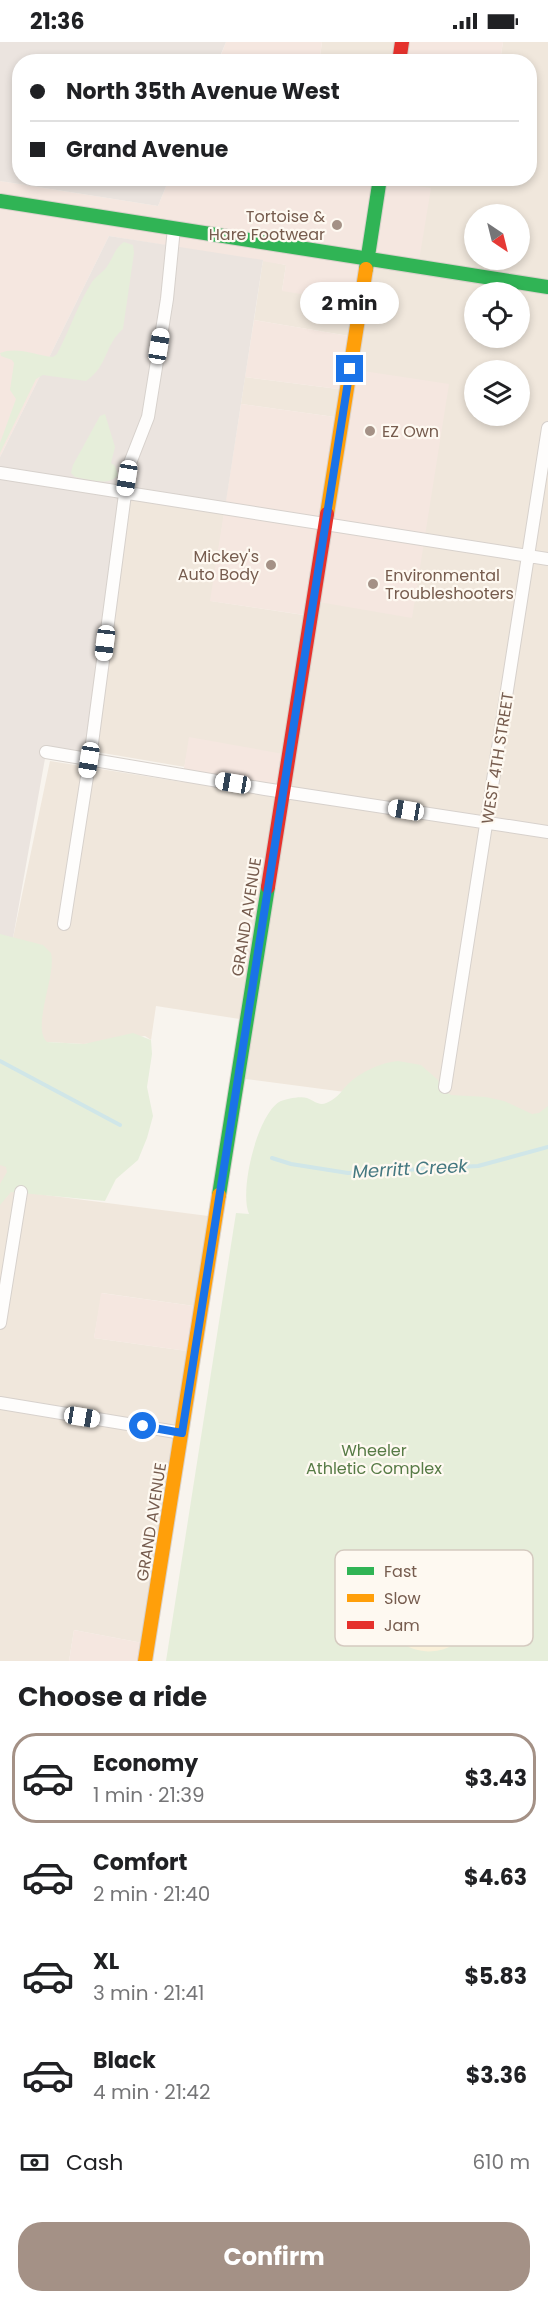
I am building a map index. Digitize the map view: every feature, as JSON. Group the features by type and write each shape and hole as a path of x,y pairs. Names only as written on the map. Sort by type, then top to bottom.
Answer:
{"main road":[{"name":"GRAND AVENUE","path":"145,1661 379,186"},
{"path":"0,201 548,286"}],"street":[{"path":"64,924 125,494 130,463 148,417 167,299 174,228"},
{"name":"WEST 4TH STREET","path":"445,1087 548,428"},
{"path":"0,473 548,559"},
{"path":"46,752 283,792 548,832"},
{"path":"0,1323 21,1192"},
{"path":"0,1403 182,1433"}],"shaded area":[{"path":"0,42 226,42 221,54 12,54 12,183 0,181"},
{"path":"226,42 322,42 320,54 221,54"},
{"path":"322,42 402,42 400,54 320,54"},
{"path":"402,42 503,42 501,54 400,54"},
{"path":"503,42 548,42 548,1116 528,1116 238,1078 246,1020 156,1006 151,1040 145,1036 84,1044 47,1042 22,1192 216,1217 201,1307 102,1293 94,1338 194,1352 148,1644 74,1630 69,1661 0,1661 0,981 13,938 50,761 182,782 184,767 91,751 125,494 225,508 211,601 310,616 355,337 254,320 263,260 286,265 282,291 376,186 537,186 537,54 501,54"},
{"path":"0,181 12,183 12,186 32,186 158,206 166,186 417,186 431,188 418,267 368,258 360,303 282,291 286,265 109,236 0,457"},
{"path":"32,186 166,186 158,206"},
{"path":"109,236 263,260 225,508 127,494 89,760 46,753 13,938 0,981 0,457"},
{"path":"254,320 355,337 350,369 449,384 412,618 313,601 311,616 210,601 241,404 342,418 346,390 245,377"},
{"path":"245,377 346,390 342,418 241,404"},
{"path":"189,737 289,755 283,792 183,775"},
{"path":"101,1293 201,1307 194,1352 94,1338"},
{"path":"74,1630 148,1644 145,1661 69,1661"}],"green space":[{"path":"124,242 133,245 134,253 123,329 112,342 99,368 86,381 43,375 36,379 0,453 0,443 16,399 10,390 14,363 1,356 0,353 13,350 53,357 57,354 92,282"},
{"path":"105,414 115,447 111,463 115,466 118,475 109,481 75,477 71,473 73,465 100,416"},
{"path":"0,934 43,945 51,953 51,974 42,1025 43,1035 47,1042 84,1044 133,1033 151,1040 152,1054 147,1087 153,1116 147,1138 138,1160 116,1179 105,1201 11,1192 0,1205 0,1184 7,1172 6,1167 0,1165"},
{"name":"Wheeler Athletic Complex","path":"391,1062 421,1065 438,1080 441,1088 451,1095 486,1097 504,1101 532,1114 539,1113 548,1106 548,1661 166,1661 236,1213 249,1214 246,1189 257,1138 271,1110 279,1102 304,1097 324,1104 339,1094 353,1079"}],"sand":[{"path":"408,1646 450,1646 441,1650 414,1649"}],"waterway":[{"name":"Merritt Creek","path":"0,1061 120,1125"},
{"name":"Merritt Creek","path":"272,1158 291,1164 348,1173 478,1166 548,1147"}],"traffic: fast":[{"path":"366,269 379,186"},
{"path":"0,201 548,287"},
{"path":"219,1195 268,887"}],"traffic: slow":[{"path":"327,514 366,269"},
{"path":"145,1661 219,1195"}],"traffic: jam":[{"path":"400,54 402,42"},
{"path":"268,887 327,514"}],"place":[{"name":"Tortoise & Hare Footwear","path":"337,225"},
{"name":"EZ Own","path":"370,431"},
{"name":"Mickey's Auto Body","path":"271,565"},
{"name":"Environmental Troubleshooters","path":"373,584"}],"route":[{"path":"143,1426 182,1433 350,369"}]}
